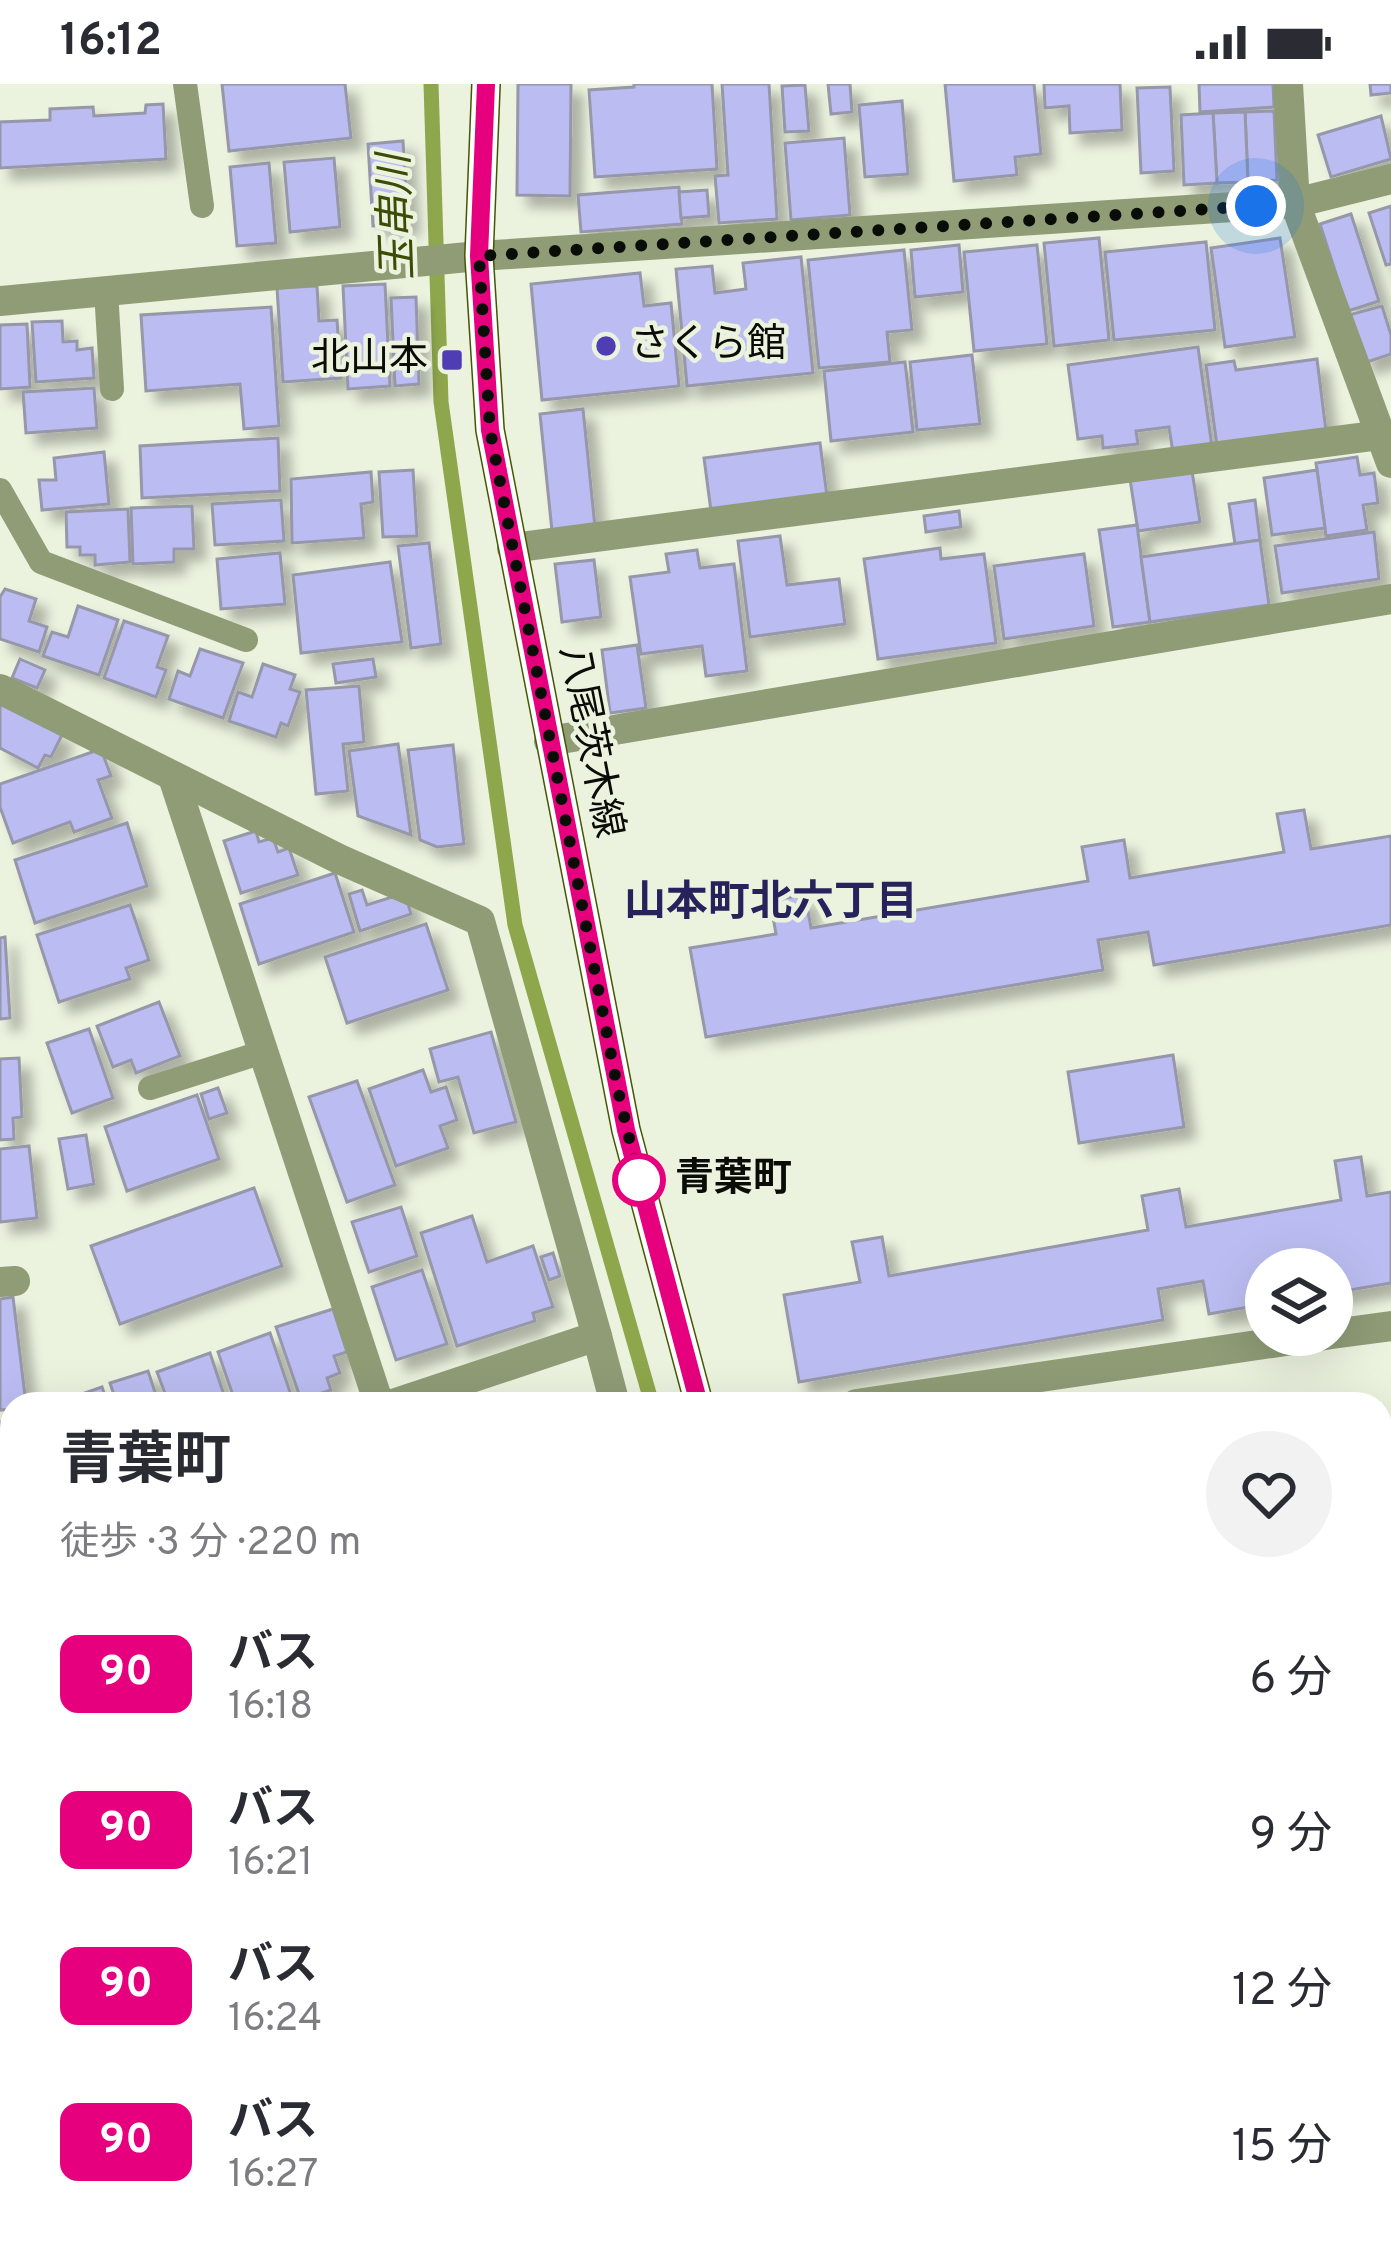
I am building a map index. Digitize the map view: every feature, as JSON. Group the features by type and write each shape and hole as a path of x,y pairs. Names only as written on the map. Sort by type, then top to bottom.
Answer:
{"main road":[{"name":"八尾茨木線","path":"486,84 476,257 490,430 626,1130 696,1392"}],"street":[{"path":"512,548 1386,450 1295,203 1288,84"},
{"path":"0,301 476,257 1295,203 1391,178"},
{"path":"549,741 1391,599"},
{"path":"0,689 339,859 480,920 612,1392"},
{"path":"173,777 375,1392"},
{"path":"1353,1331 1391,1325"},
{"path":"428,1392 596,1336"},
{"path":"938,1392 1245,1347"}],"lane":[{"path":"185,84 202,206"},
{"path":"106,291 112,389"},
{"path":"0,490 41,562 247,640"},
{"path":"150,1088 263,1052"}],"building":[{"path":"222,84 345,84 351,138 229,151"},
{"path":"518,84 571,84 570,196 517,195"},
{"path":"634,84 712,84 717,169 595,177 589,90"},
{"path":"722,84 769,84 777,219 719,223 715,176 728,175"},
{"path":"828,84 850,84 852,112 831,114"},
{"path":"945,84 1034,84 1041,154 1015,157 1017,175 954,181"},
{"path":"1044,84 1120,84 1122,130 1070,133 1069,106 1045,108"},
{"path":"1199,84 1273,84 1274,107 1200,112"},
{"path":"1370,84 1391,84 1391,93 1371,95"},
{"path":"805,85 809,131 785,132 782,86"},
{"path":"1170,87 1174,171 1141,173 1137,88"},
{"path":"902,101 908,174 865,177 859,105"},
{"path":"163,104 166,159 0,168 0,122 50,120 50,109 93,107 94,116 145,113 146,105"},
{"path":"1274,111 1277,180 1248,182 1245,112"},
{"path":"1245,112 1248,182 1217,183 1213,113"},
{"path":"1213,113 1217,183 1184,185 1181,115"},
{"path":"1381,116 1391,159 1331,177 1318,135"},
{"path":"844,138 850,215 791,220 785,143"},
{"path":"403,141 408,224 373,226 368,144"},
{"path":"334,158 340,227 290,232 284,162"},
{"path":"269,163 276,243 237,246 230,167"},
{"path":"679,187 682,224 581,232 578,195"},
{"path":"707,190 709,216 681,218 679,192"},
{"path":"1391,206 1391,264 1386,265 1369,213"},
{"path":"1351,214 1379,301 1348,311 1320,224"},
{"path":"1099,238 1109,340 1054,346 1044,243"},
{"path":"1280,238 1295,337 1225,347 1211,248"},
{"path":"1206,242 1215,330 1114,340 1105,252"},
{"path":"959,245 963,292 915,297 911,250"},
{"path":"1037,245 1047,344 974,351 964,252"},
{"path":"904,250 912,330 887,332 890,362 819,368 808,260"},
{"path":"801,257 813,373 687,386 676,269 712,266 715,293 746,289 743,263"},
{"name":"さくら館","path":"640,273 644,306 671,303 679,386 542,400 531,284"},
{"path":"385,284 390,386 348,389 343,286"},
{"path":"317,286 319,321 337,320 341,378 283,382 277,288"},
{"path":"416,297 419,384 395,386 391,298"},
{"path":"1382,306 1391,354 1364,363 1349,315"},
{"path":"271,307 279,426 244,429 240,384 146,391 141,315"},
{"path":"62,321 63,342 77,341 77,350 92,348 94,378 36,382 32,322"},
{"path":"27,324 30,387 0,389 0,325"},
{"path":"1198,347 1212,447 1173,453 1169,427 1136,431 1138,444 1103,448 1102,436 1078,439 1068,365"},
{"path":"972,355 980,424 917,430 910,362"},
{"path":"1317,359 1326,431 1217,446 1206,365 1234,361 1236,370"},
{"path":"905,362 913,432 831,441 824,371"},
{"path":"94,388 97,428 26,433 23,392"},
{"path":"583,409 595,527 552,531 540,414"},
{"path":"278,438 280,491 142,498 140,446"},
{"path":"820,443 827,496 711,511 704,458"},
{"path":"104,452 109,504 42,510 39,480 56,480 54,458"},
{"path":"1357,457 1360,475 1374,473 1378,503 1363,505 1367,530 1326,536 1316,463"},
{"path":"413,470 417,536 383,537 379,472"},
{"path":"1317,470 1325,528 1272,535 1264,478"},
{"path":"1192,471 1200,522 1138,531 1130,479"},
{"path":"371,472 373,502 361,504 364,538 292,543 291,479"},
{"path":"281,500 284,541 215,545 212,504"},
{"path":"1255,500 1260,540 1235,544 1229,504"},
{"path":"192,506 194,549 174,549 174,562 133,564 131,508"},
{"path":"128,509 130,562 95,565 95,555 80,555 80,547 67,547 66,512"},
{"path":"959,511 961,527 926,532 924,516"},
{"path":"1137,525 1150,622 1113,627 1099,530"},
{"path":"1374,532 1379,579 1282,593 1275,546"},
{"path":"780,536 787,585 839,579 845,624 750,637 738,541"},
{"path":"1260,540 1269,605 1150,622 1141,557"},
{"path":"429,543 441,644 411,648 398,546"},
{"path":"940,548 941,559 984,554 996,643 878,659 864,559"},
{"path":"697,550 700,568 734,564 747,671 706,676 702,646 641,654 630,577 669,572 666,554"},
{"path":"280,553 285,604 221,609 217,559"},
{"path":"1084,554 1094,626 1004,639 994,566"},
{"path":"594,560 601,617 562,622 555,564"},
{"path":"390,562 402,642 301,653 293,575"},
{"path":"5,589 36,599 29,621 47,627 39,652 0,639 0,597"},
{"path":"78,606 118,620 99,675 43,656 52,632 68,637"},
{"path":"124,621 168,636 157,667 166,670 156,697 104,678"},
{"path":"637,645 646,708 610,713 602,650"},
{"path":"200,649 243,663 223,718 169,699 178,671 190,676"},
{"path":"20,659 45,670 37,688 12,678"},
{"path":"373,659 376,677 336,683 333,664"},
{"path":"263,664 295,675 290,689 300,692 288,726 281,723 276,737 229,721 238,692 252,697"},
{"path":"359,686 364,742 343,744 348,791 316,794 306,690"},
{"path":"0,704 62,735 51,757 45,755 38,768 0,748"},
{"path":"398,744 411,835 358,816 349,751"},
{"path":"453,745 464,844 437,847 420,840 408,750"},
{"path":"101,749 111,776 98,780 112,818 74,832 70,822 13,843 0,807 0,784"},
{"path":"1304,810 1311,849 1391,836 1391,925 1154,965 1148,932 1098,940 1103,970 706,1037 690,948 776,934 770,900 805,895 811,928 1088,881 1082,847 1124,840 1130,878 1284,852 1277,814"},
{"path":"127,823 147,886 35,923 15,860"},
{"path":"256,831 259,842 273,838 278,852 289,848 298,875 241,893 224,841"},
{"path":"335,873 354,932 259,964 240,904"},
{"path":"362,890 367,905 405,893 411,914 360,931 349,894"},
{"path":"130,905 149,960 126,968 130,979 59,1002 37,935"},
{"path":"426,924 448,990 347,1023 325,957"},
{"path":"5,937 10,1018 0,1019 0,938"},
{"path":"159,1002 180,1056 136,1073 131,1060 113,1067 97,1026"},
{"path":"89,1029 113,1098 72,1113 47,1043"},
{"path":"491,1032 516,1122 474,1133 458,1077 439,1082 430,1049"},
{"path":"1173,1055 1184,1127 1079,1143 1068,1072"},
{"path":"19,1058 22,1117 13,1118 14,1139 0,1140 0,1059"},
{"path":"423,1070 431,1092 446,1087 457,1120 440,1126 448,1148 396,1166 369,1089"},
{"path":"357,1081 395,1185 347,1202 309,1097"},
{"path":"218,1088 227,1113 209,1119 201,1094"},
{"path":"197,1095 219,1159 127,1191 105,1127"},
{"path":"86,1135 94,1184 68,1189 59,1139"},
{"path":"29,1146 37,1218 0,1222 0,1149"},
{"path":"1361,1157 1367,1196 1391,1192 1391,1283 1353,1289 1353,1248 1245,1248 1245,1308 1209,1314 1203,1281 1158,1289 1163,1320 799,1382 784,1295 860,1282 852,1242 882,1237 889,1276 1148,1230 1142,1196 1179,1189 1186,1227 1341,1200 1335,1161"},
{"path":"254,1188 282,1266 120,1324 91,1246"},
{"path":"401,1207 417,1256 369,1272 352,1222"},
{"path":"472,1216 487,1262 533,1246 553,1307 533,1313 535,1321 457,1346 421,1233"},
{"path":"553,1253 560,1276 549,1280 541,1257"},
{"path":"422,1270 447,1344 396,1360 372,1287"},
{"path":"13,1297 25,1392 0,1392 0,1299"},
{"path":"333,1309 347,1352 334,1356 340,1373 327,1378 331,1390 298,1392 276,1327"},
{"path":"270,1333 290,1392 232,1392 218,1352"},
{"path":"210,1353 223,1392 164,1392 157,1372"},
{"path":"148,1371 155,1392 113,1392 110,1383"}],"waterway":[{"name":"玉串川","path":"431,84 441,402 515,925 649,1392"}],"bus line":[{"name":"90","path":"486,84 479,256 490,430 626,1130 696,1392"}],"place":[{"name":"さくら館","path":"606,346"},
{"name":"北山本","path":"452,360"},
{"name":"青葉町","path":"639,1180"}],"district":[{"name":"山本町北六丁目","path":"771,904"}],"route":[{"path":"639,1180 490,430 479,256 1256,206"}]}
